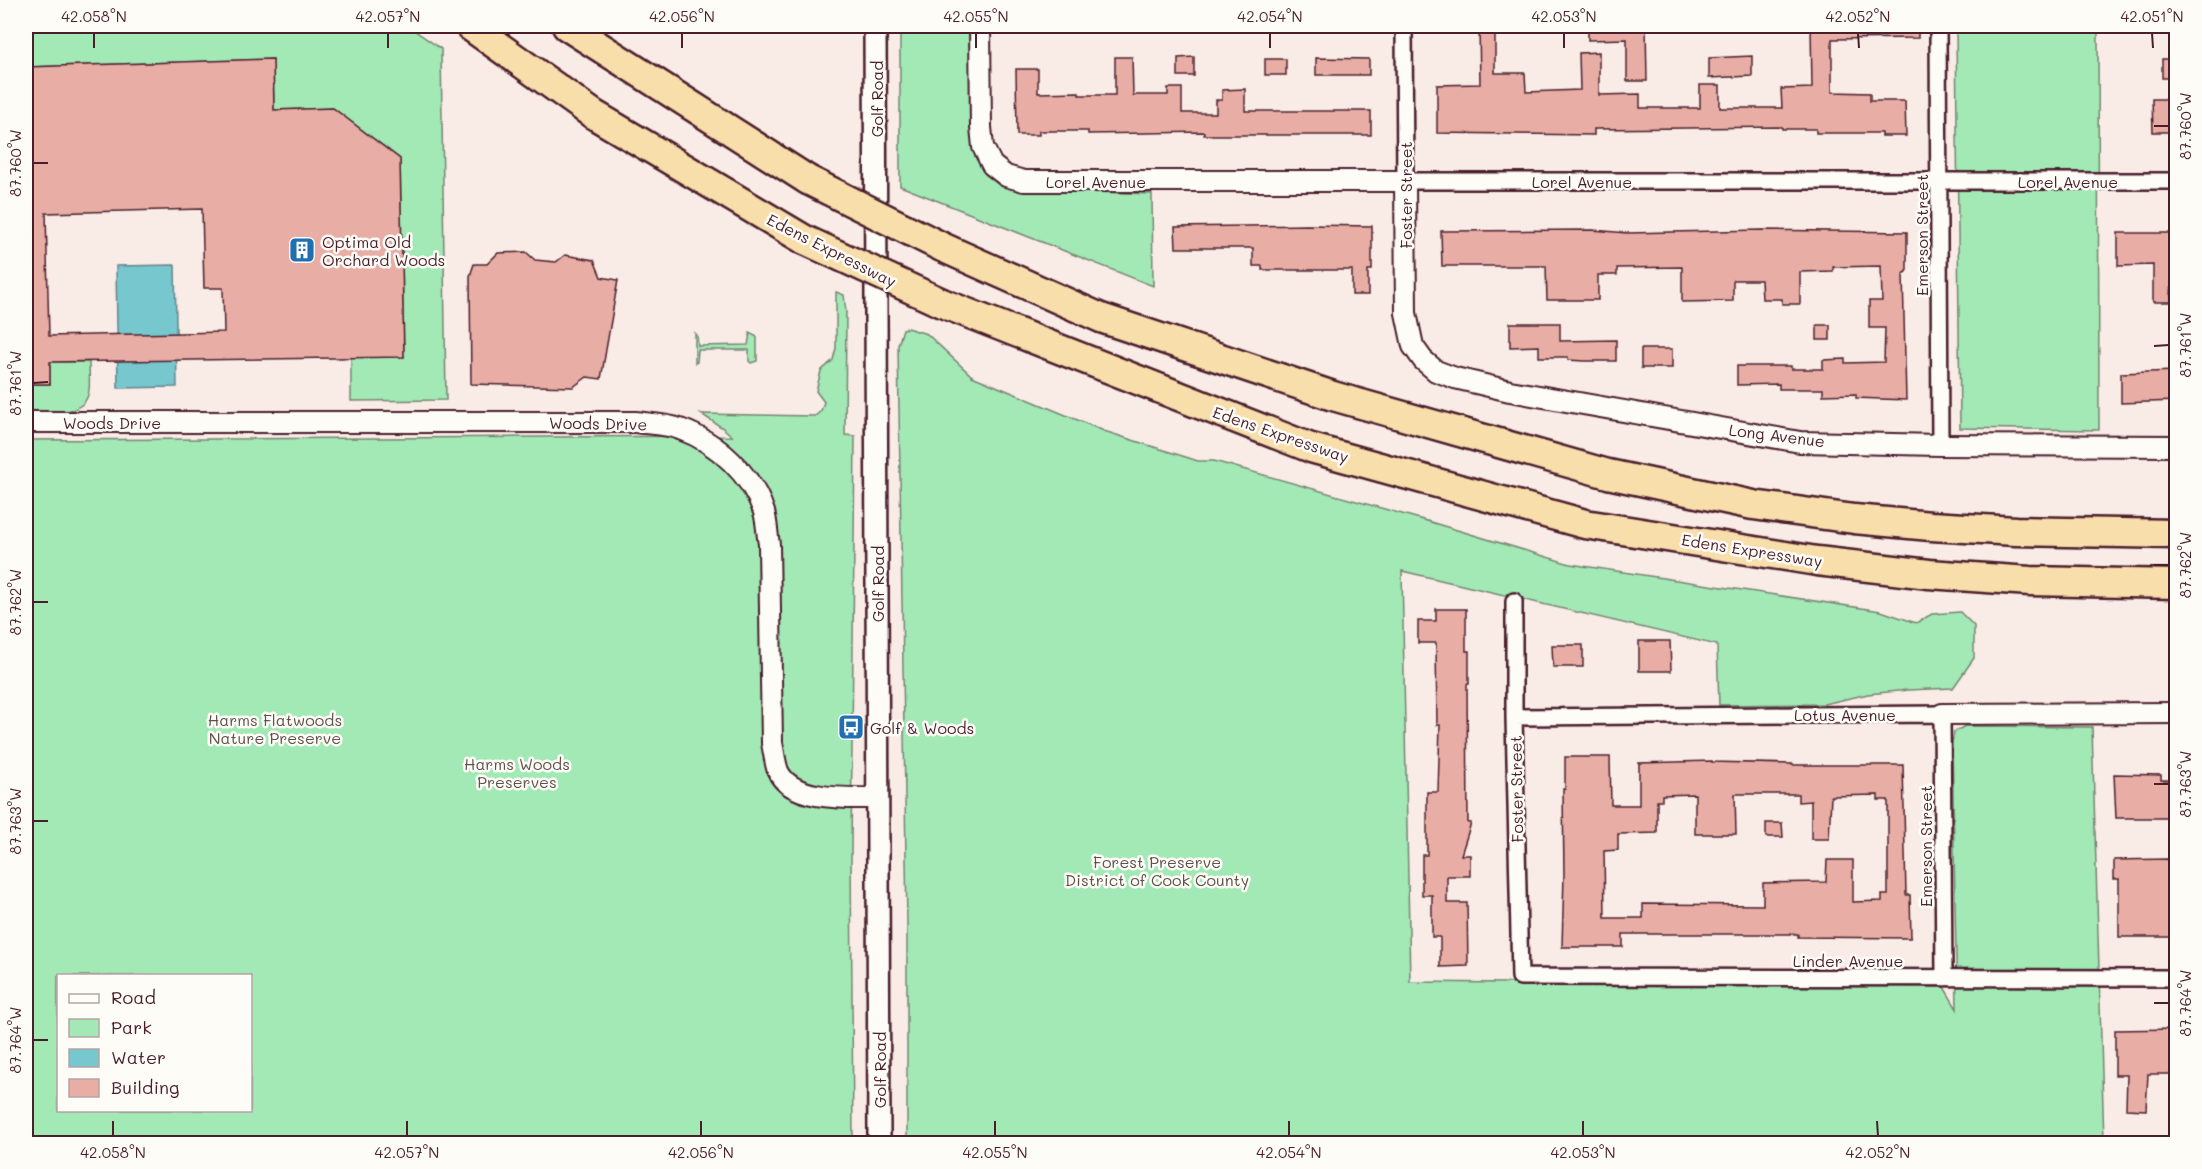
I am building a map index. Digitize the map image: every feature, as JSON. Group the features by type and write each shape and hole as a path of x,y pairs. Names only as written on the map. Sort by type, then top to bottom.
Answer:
{"highway":[{"name":"Edens Expressway","path":"470,26 593,114 806,240 942,303 1311,448 1584,524 1818,561 1929,574 2030,581 2176,584"},
{"path":"567,26 808,180 942,247 1112,321 1333,396 1608,474 1753,505 1854,519 1931,526 2016,531 2176,534"}],"main road":[{"name":"Golf Road","path":"875,26 879,1143"}],"street":[{"name":"Lorel Avenue","path":"980,26 983,147 992,165 1006,176 1024,182 2176,181"},
{"name":"Foster Street","path":"1404,26 1406,313 1413,346 1423,360"},
{"name":"Emerson Street","path":"1938,26 1940,445"},
{"name":"Long Avenue","path":"1423,360 1436,371 1455,378 1510,391 1800,442 2176,446"},
{"name":"Woods Drive","path":"26,422 634,422 678,428 693,434 710,445 744,474 755,491 764,513 769,544 772,743 778,773 792,787 817,796 878,798"},
{"name":"Foster Street","path":"1514,601 1514,717 1520,977"},
{"name":"Lotus Avenue","path":"1514,717 2176,713"},
{"name":"Emerson Street","path":"1942,714 1944,978"},
{"name":"Linder Avenue","path":"1520,977 2176,978"}],"green space":[{"path":"26,26 408,26 441,49 446,400 351,401 351,357 404,357 400,159 333,108 274,110 273,59 26,67"},
{"path":"900,26 969,26 972,126 987,172 997,182 1011,189 1152,194 1153,286 900,186"},
{"path":"1956,26 2098,26 2099,430 1960,428"},
{"name":"Harms Woods Preserves","path":"836,292 844,295 846,312 845,435 855,436 851,852 853,1143 26,1143 26,440 732,436 701,414 815,416 821,411 824,402 816,391 821,371 833,360 836,348"},
{"name":"Forest Preserve District of Cook County","path":"903,329 927,334 972,376 1104,431 1198,461 1214,461 1570,564 1881,611 1916,623 1932,614 1960,612 1974,626 1974,658 1953,688 1868,694 1824,704 1719,705 1717,645 1402,571 1410,982 1944,987 1957,1009 1952,743 1954,732 1965,726 2092,727 2104,1143 907,1143 907,924 898,345"},
{"path":"695,333 698,346 748,345 750,333 757,337 757,361 751,363 749,361 749,350 698,350 695,363"},
{"path":"50,362 89,362 89,390 81,406 54,412 26,410 26,384 50,384"}],"water":[{"path":"175,265 177,387 118,388 116,266"}],"building":[{"path":"1479,26 1495,26 1495,73 1525,73 1526,92 1580,90 1579,53 1599,52 1599,95 1640,94 1640,108 1700,108 1700,85 1720,85 1720,108 1782,108 1781,89 1812,88 1811,26 1918,26 1918,38 1832,39 1832,92 1870,93 1870,101 1905,101 1906,136 1882,136 1882,133 1816,133 1816,129 1782,129 1782,127 1594,129 1594,135 1437,133 1437,85 1480,84"},
{"path":"1588,26 1646,26 1647,81 1627,81 1627,39 1588,40"},
{"path":"1752,56 1752,76 1709,78 1709,58"},
{"path":"1115,57 1132,57 1133,95 1168,95 1168,88 1182,88 1182,113 1216,113 1216,100 1222,100 1222,90 1245,89 1245,111 1371,111 1371,135 1204,135 1204,132 1088,134 1088,131 1039,131 1039,135 1017,135 1016,69 1038,69 1038,93 1079,92 1079,95 1115,95"},
{"path":"1194,57 1194,76 1178,76 1178,58"},
{"path":"1316,58 1369,59 1369,75 1316,75"},
{"name":"Optima Old Orchard Woods","path":"273,59 274,110 333,108 400,159 404,357 50,362 50,384 26,384 26,67","holes":["202,209 204,288 223,288 224,332 49,336 46,213"]},
{"path":"1265,59 1286,59 1286,75 1265,75"},
{"path":"2162,59 2176,59 2176,78 2162,78"},
{"path":"2152,99 2173,99 2174,132 2153,132"},
{"path":"1372,226 1372,270 1368,270 1368,295 1352,295 1352,270 1262,270 1262,266 1253,266 1253,248 1176,248 1175,227"},
{"path":"1593,230 1627,233 1761,230 1907,232 1907,272 1903,274 1906,400 1856,398 1856,394 1823,395 1823,389 1779,389 1779,384 1737,385 1737,366 1791,366 1791,369 1823,369 1823,360 1845,359 1845,363 1884,362 1885,328 1869,328 1869,301 1882,301 1881,266 1833,267 1833,271 1800,272 1800,304 1782,304 1782,299 1762,299 1761,280 1733,280 1733,301 1682,302 1682,267 1617,268 1617,275 1598,275 1598,300 1547,300 1546,266 1442,266 1441,231"},
{"path":"2118,233 2173,233 2171,302 2153,302 2153,265 2118,266"},
{"path":"526,252 535,260 556,262 565,255 594,260 601,277 618,280 601,379 587,377 573,387 471,384 470,276 474,264 487,264 498,253"},
{"path":"1510,323 1560,323 1560,341 1616,340 1616,361 1539,357 1539,346 1510,347"},
{"path":"1817,325 1830,325 1830,340 1817,340"},
{"path":"1641,349 1672,349 1672,368 1641,368"},
{"path":"2176,371 2176,401 2121,403 2121,373"},
{"path":"1436,609 1466,609 1466,651 1469,651 1469,684 1467,684 1468,823 1471,823 1461,855 1470,855 1470,876 1447,876 1447,903 1467,903 1468,966 1440,967 1440,937 1432,937 1432,895 1422,895 1422,855 1427,855 1427,792 1438,792 1440,725 1437,725 1436,643 1418,643 1418,621 1436,621"},
{"path":"1639,641 1670,641 1671,671 1639,671"},
{"path":"1552,645 1583,645 1583,667 1553,667"},
{"path":"1565,757 1610,757 1611,805 1639,805 1639,763 1712,761 1792,765 1903,765 1906,895 1910,895 1911,938 1798,937 1798,934 1623,934 1623,947 1562,947 1563,789 1565,789","holes":["1695,794 1695,834 1736,834 1735,794 1798,794 1798,802 1811,801 1811,839 1829,839 1831,796 1878,795 1878,800 1888,800 1888,895 1882,895 1882,901 1853,902 1853,860 1827,860 1826,882 1763,883 1763,905 1643,904 1643,918 1605,918 1604,851 1618,850 1618,834 1657,833 1657,800 1662,800 1662,795"]},
{"path":"2114,774 2161,775 2161,780 2172,780 2173,818 2116,818"},
{"path":"1766,823 1782,823 1783,837 1766,837"},
{"path":"2168,859 2169,902 2175,902 2175,937 2119,937 2119,879 2114,879 2114,860"},
{"path":"2176,1029 2176,1074 2148,1074 2146,1110 2126,1109 2127,1075 2115,1075 2115,1030"}],"place":[{"name":"Optima Old Orchard Woods","path":"302,250"},
{"name":"Golf & Woods","path":"851,727"}],"park label":[{"name":"Harms Flatwoods Nature Preserve","path":"275,728"}]}
